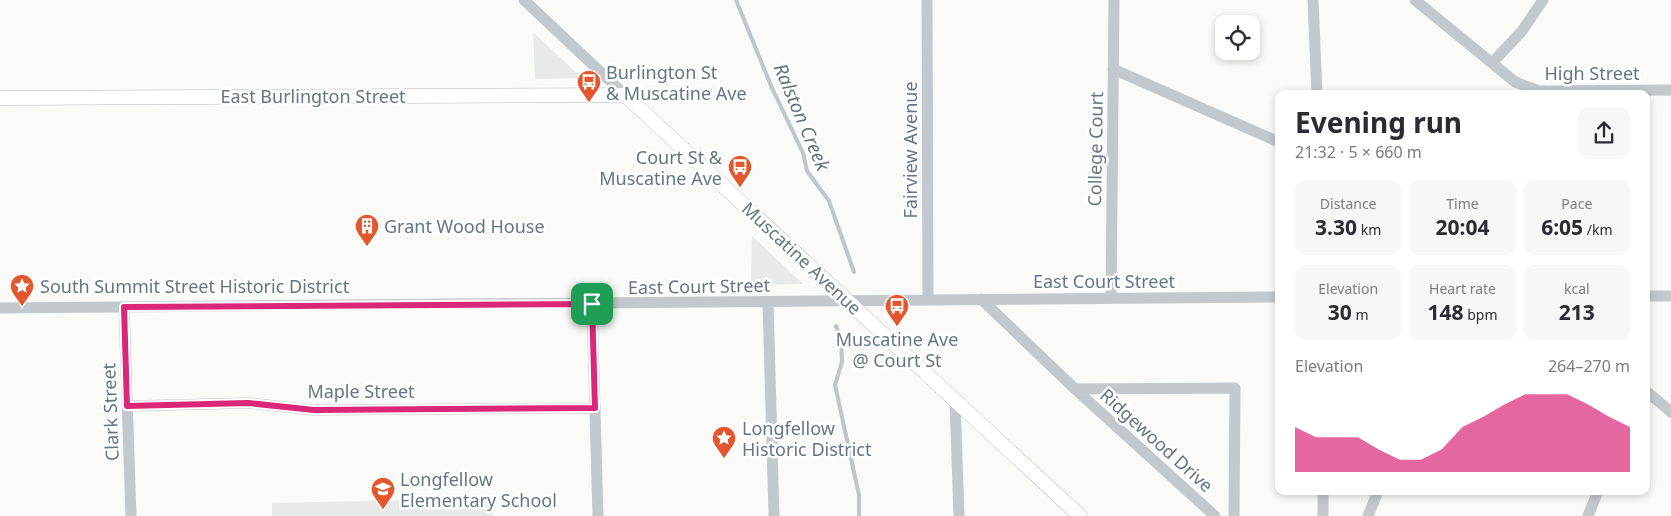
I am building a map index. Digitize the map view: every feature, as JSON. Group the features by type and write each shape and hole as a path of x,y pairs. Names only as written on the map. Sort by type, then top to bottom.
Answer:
{"main road":[{"name":"East Burlington Street","path":"0,98 625,95"},
{"name":"Muscatine Avenue","path":"625,95 1080,516"}],"street":[{"name":"Muscatine Avenue","path":"524,0 625,95"},
{"name":"Fairview Avenue","path":"927,0 928,299"},
{"name":"College Court","path":"1111,298 1114,0"},
{"path":"1313,0 1317,90"},
{"name":"High Street","path":"1415,0 1514,82 1536,90"},
{"path":"1492,64 1522,31 1543,0"},
{"path":"1113,69 1275,140"},
{"name":"High Street","path":"1650,90 1671,90"},
{"path":"1650,296 1671,296"},
{"name":"East Court Street","path":"0,308 1275,297"},
{"name":"Ridgewood Drive","path":"981,299 1075,389 1215,516"},
{"path":"768,302 774,516"},
{"path":"592,304 598,516"},
{"name":"Clark Street","path":"124,307 131,516"},
{"name":"Ridgewood Drive","path":"1075,389 1235,388 1234,516"},
{"path":"1650,394 1671,412"},
{"path":"956,400 959,516"},
{"name":"Maple Street","path":"127,406 248,403 314,410 595,408"},
{"path":"1324,495 1324,516"},
{"path":"1368,516 1376,495"},
{"path":"1588,516 1596,495"}],"shaded area":[{"path":"533,32 582,78 535,79"},
{"path":"752,236 803,284 751,285"},
{"name":"Longfellow Elementary School","path":"493,498 493,516 272,516 272,503"}],"waterway":[{"name":"Ralston Creek","path":"736,0 772,88 803,153 807,171 829,201 854,272"},
{"name":"Ralston Creek","path":"836,326 841,339 842,362 835,385 859,495 859,516"}],"place":[{"name":"Burlington St & Muscatine Ave","path":"589,103"},
{"name":"Court St & Muscatine Ave","path":"740,188"},
{"name":"Grant Wood House","path":"367,247"},
{"name":"South Summit Street Historic District","path":"22,307"},
{"name":"Muscatine Ave @ Court St","path":"897,327"},
{"name":"Longfellow Historic District","path":"724,459"},
{"name":"Longfellow Elementary School","path":"383,510"}],"route":[{"path":"592,304 595,408 314,410 248,403 127,406 124,307 592,304"}]}
